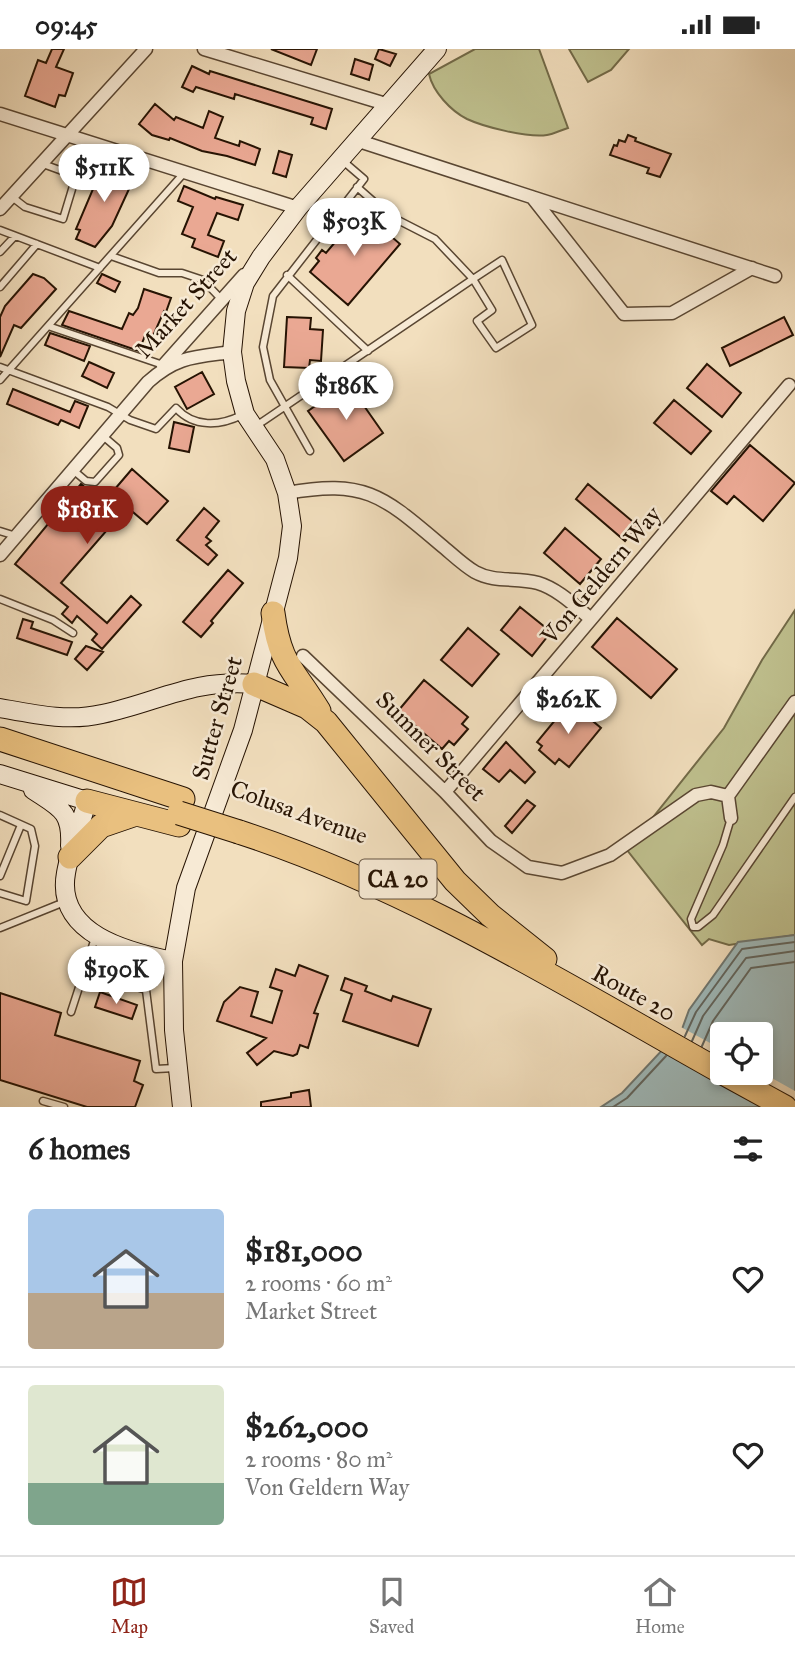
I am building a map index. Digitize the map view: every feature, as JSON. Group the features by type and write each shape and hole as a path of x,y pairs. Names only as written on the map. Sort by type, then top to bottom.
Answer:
{"highway":[{"path":"273,613 276,638 283,658 327,722 455,881 490,915 555,970"},
{"path":"254,684 307,707 327,722"},
{"name":"Colusa Avenue","path":"0,739 180,812"},
{"name":"Colusa Avenue","path":"0,755 240,830 312,858 555,970"},
{"path":"87,801 137,814"},
{"path":"70,857 101,827 137,814 180,812"},
{"name":"Colusa Avenue","path":"240,830 313,843 380,871 555,970"},
{"name":"Route 20","path":"555,970 710,1051"},
{"name":"Route 20","path":"555,970 710,1065"},
{"name":"Route 20","path":"745,1085 785,1107"},
{"path":"772,1085 795,1098"}],"main road":[{"name":"Market Street","path":"232,352 236,311 246,283 261,257 298,208 437,49"},
{"name":"Sutter Street","path":"182,1107 174,1030 173,961 187,888 228,776 288,558 292,526 287,493 275,459 249,420 236,381 232,352"},
{"path":"0,708 70,717 101,715 195,686 217,682 254,684"},
{"path":"8,777 87,801 65,874 67,901 73,915 96,936 141,955 173,961"},
{"path":"8,777 66,815 71,826 70,857"}],"street":[{"path":"0,209 146,49"},
{"path":"204,49 389,105"},
{"path":"0,114 298,208"},
{"path":"359,141 775,276"},
{"path":"532,197 624,314 672,313 752,268"},
{"name":"Market Street","path":"0,555 148,382 261,257"},
{"name":"Market Street","path":"165,366 186,358 232,352"},
{"name":"Von Geldern Way","path":"445,792 789,385"},
{"path":"287,493 319,487 349,488 385,499 473,571 492,580 538,583 561,595 591,619"},
{"name":"Sumner Street","path":"303,656 445,792 491,841 528,867 562,873 610,855 696,795 711,792 728,796"},
{"path":"731,818 732,809 728,796 795,702"}],"lane":[{"path":"310,451 270,380 263,347 273,296 364,179 342,160"},
{"path":"12,197 25,207 63,219 76,176 43,164"},
{"path":"0,380 184,173"},
{"path":"0,367 122,412 130,419 156,429 176,408 184,418 203,423 249,420 286,406 473,279 502,260 531,325 496,348 477,321 492,310 473,279 435,239 390,216 357,187"},
{"path":"0,230 100,268"},
{"path":"0,252 15,236"},
{"path":"0,287 37,244"},
{"path":"111,256 159,272 182,273 203,281 222,300"},
{"path":"287,275 368,351"},
{"path":"48,326 165,366"},
{"path":"73,470 86,481 95,482 120,455 117,447 103,436"},
{"path":"0,531 18,537"},
{"path":"0,599 53,620 73,633"},
{"path":"731,818 723,845 691,919 693,927 698,927 713,915 795,797"},
{"path":"0,815 31,829 35,846 26,901 0,893"},
{"path":"0,876 21,825"},
{"path":"0,927 67,901"},
{"path":"71,1012 96,936"},
{"path":"85,970 146,990 156,1069 178,1068"},
{"path":"43,1101 64,1107"}],"green space":[{"path":"475,49 539,49 568,128 539,136 518,133 475,122 455,111 439,94 429,74"},
{"path":"569,49 629,49 611,70 588,82"},
{"path":"795,610 795,935 729,945 709,939 702,945 627,850 724,728 762,660"}],"water":[{"path":"795,935 795,1092 778,1107 601,1107 622,1093 682,1029 689,1010 738,942"}],"pier":[{"path":"679,1026 710,1043 710,1070 662,1045"},
{"path":"773,1079 795,1091 795,1096 783,1107 740,1085 773,1085"}],"building":[{"path":"52,49 64,49 56,67 73,73 65,96 59,95 55,107 25,96 38,60 46,63"},
{"path":"271,49 317,49 311,65"},
{"path":"379,49 396,54 390,66 375,59"},
{"path":"355,59 373,65 369,80 351,74"},
{"path":"192,66 209,74 210,71 332,109 326,129 311,124 313,118 235,94 234,99 196,87 193,92 182,87"},
{"path":"155,104 174,120 176,117 203,128 209,111 223,117 215,138 239,146 240,141 260,149 255,165 202,151 170,138 169,140 152,135 139,124"},
{"path":"628,135 636,138 635,141 671,154 660,177 647,173 649,168 610,155 614,145 617,146 619,140 625,142"},
{"path":"279,151 292,155 286,177 273,173"},
{"path":"104,163 135,176 112,226 95,247 76,239 80,230 76,229"},
{"path":"184,186 215,199 216,197 243,205 238,220 217,213 208,235 224,241 218,257 192,247 195,239 182,234 193,207 178,201"},
{"path":"362,211 400,244 348,305 310,272 319,261 316,258 322,250 326,253 342,234 339,231 346,223 349,226"},
{"path":"33,274 44,278 56,289 21,328 14,325 0,357 0,317 5,306"},
{"path":"102,274 120,282 115,292 97,283"},
{"path":"144,289 171,298 153,336 146,333 139,351 62,325 69,311 122,329 129,313 133,315 138,308"},
{"path":"287,317 311,318 310,329 323,330 321,361 310,360 309,368 284,367"},
{"path":"784,317 793,335 730,366 722,348"},
{"path":"50,333 90,346 84,361 45,345"},
{"path":"89,362 114,373 107,388 82,376"},
{"path":"707,364 741,393 722,417 687,388"},
{"path":"202,372 214,394 187,409 175,387"},
{"path":"348,383 383,433 344,461 308,411"},
{"path":"13,389 70,412 75,401 88,406 79,428 61,420 58,425 7,404"},
{"path":"674,400 711,431 691,454 654,423"},
{"path":"174,422 194,427 189,452 169,448"},
{"path":"750,445 795,483 763,521 734,496 727,504 711,491"},
{"path":"132,469 168,501 147,524 127,507 61,583 107,623 131,596 141,605 102,649 92,640 97,634 77,616 72,623 62,614 68,607 15,564 81,484 103,503"},
{"path":"588,484 638,526 625,541 576,499"},
{"path":"204,508 219,521 206,537 211,541 206,545 217,555 208,565 177,540"},
{"path":"565,528 601,559 580,584 544,553"},
{"path":"228,570 243,583 201,637 183,622"},
{"path":"520,607 551,632 532,656 501,630"},
{"path":"617,618 677,669 651,698 592,647"},
{"path":"23,619 33,622 31,628 72,642 67,655 17,638"},
{"path":"468,628 499,654 472,686 441,660"},
{"path":"86,646 103,652 87,670 75,659"},
{"path":"424,680 468,717 462,724 468,729 454,745 449,741 442,749 398,711"},
{"path":"570,702 601,728 569,767 559,759 555,764 539,750 542,746 537,742"},
{"path":"506,742 535,772 525,783 510,770 499,782 483,769"},
{"path":"527,800 535,806 512,833 505,826"},
{"path":"299,965 328,976 314,1013 318,1014 308,1048 300,1045 297,1054 293,1056 274,1051 257,1065 247,1053 266,1038 217,1021 224,1002 240,987 258,992 251,1016 272,1023 282,991 270,987 276,969 295,976"},
{"path":"345,978 367,986 365,991 391,1001 393,996 431,1009 418,1046 343,1021 352,994 341,990"},
{"path":"100,992 137,1005 132,1019 95,1007"},
{"path":"0,993 61,1013 55,1035 140,1061 134,1081 143,1085 135,1107 87,1107 0,1080"},
{"path":"309,1090 311,1107 261,1107 261,1102 291,1097 291,1093"}]}
